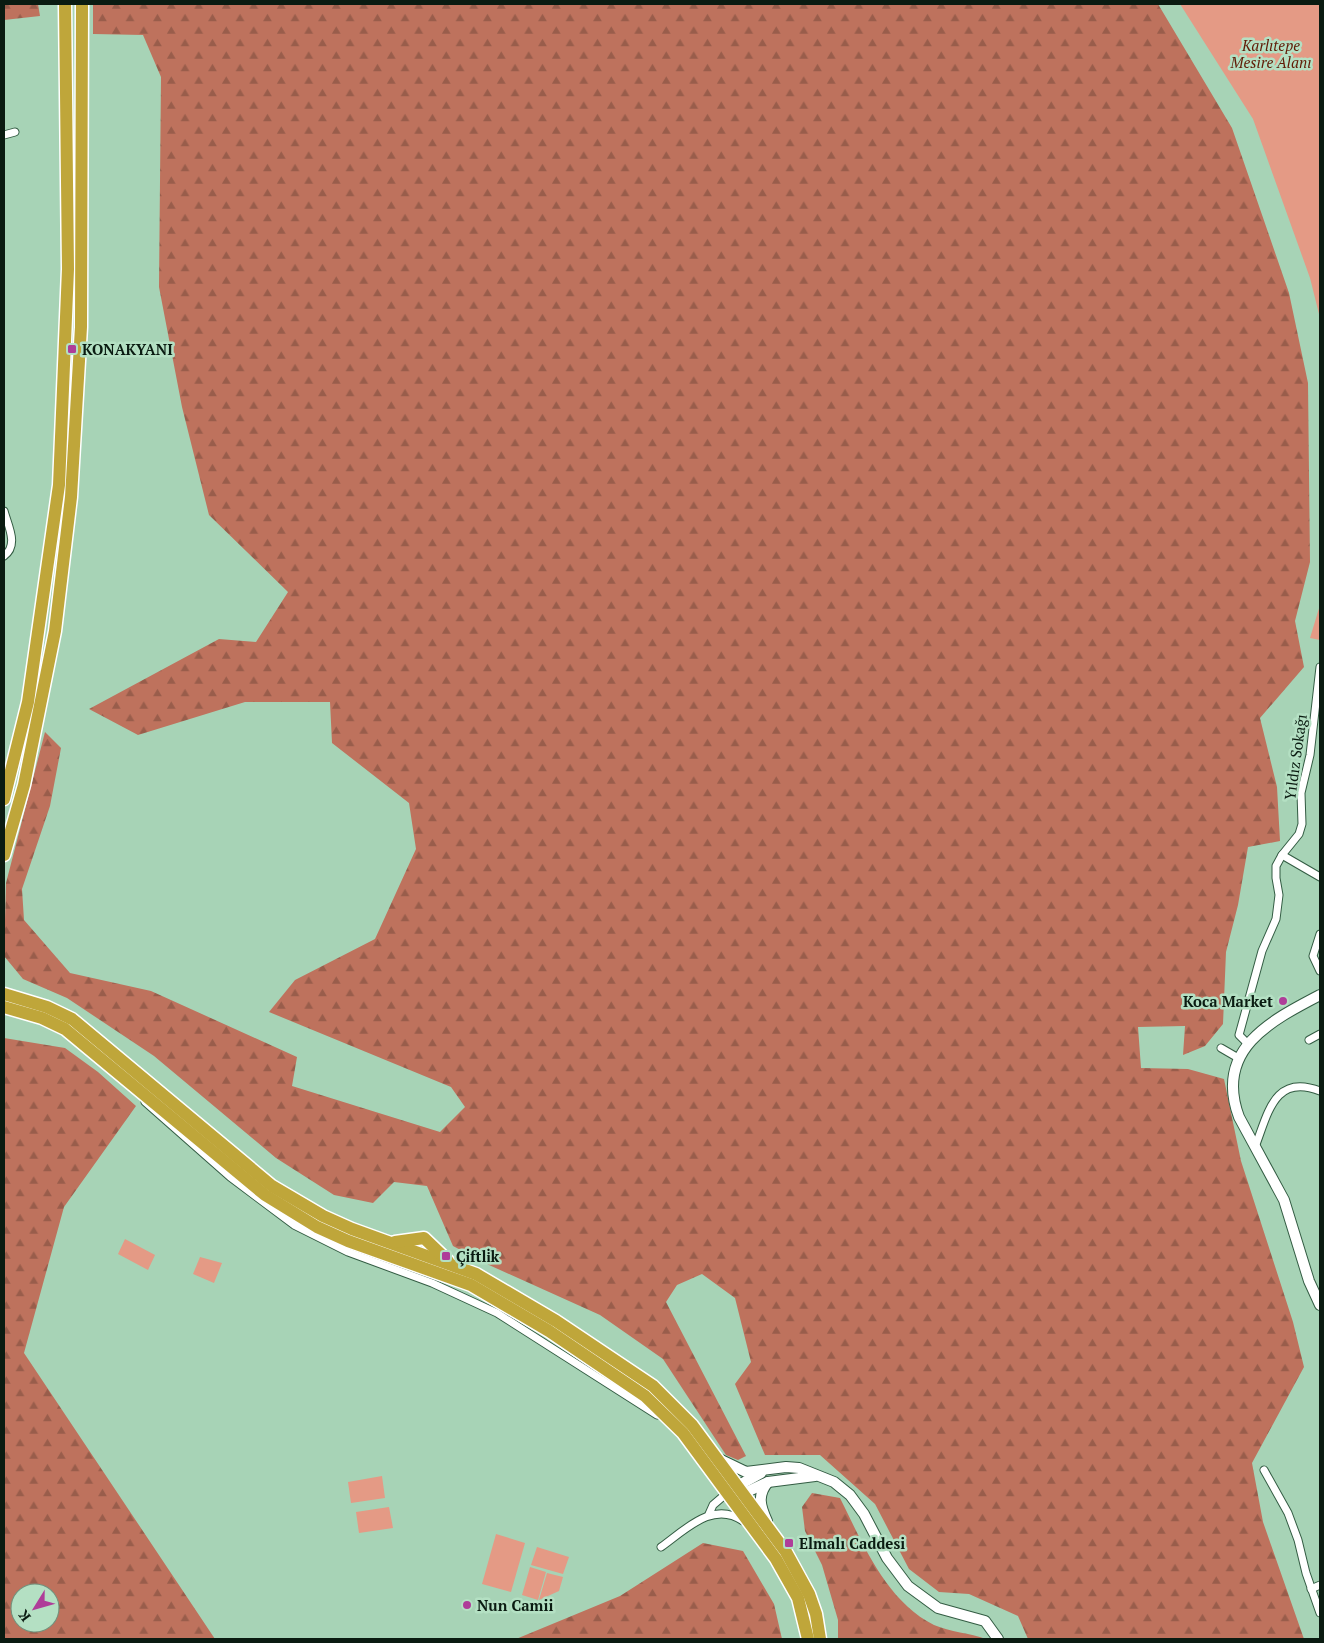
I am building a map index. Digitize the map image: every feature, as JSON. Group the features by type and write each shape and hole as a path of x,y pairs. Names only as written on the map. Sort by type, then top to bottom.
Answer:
{"highway":[{"path":"4,799 28,702 59,484 68,269 65,4"},
{"path":"4,855 24,784 55,631 71,497 81,327 82,4"},
{"path":"4,994 47,1007 72,1019 272,1186 296,1201 352,1229 476,1274 514,1294 653,1386 692,1425 716,1457 736,1490 752,1528 790,1582 804,1617 808,1639"},
{"path":"4,1007 42,1018 65,1030 115,1069 258,1190 290,1212 348,1241 471,1285 516,1310 645,1396 683,1433 736,1490 780,1544 801,1576 809,1594 816,1614 820,1639"}],"main road":[{"path":"1320,995 1280,1018 1247,1043 1240,1059 1234,1088 1235,1105 1284,1200 1309,1281 1320,1305"},
{"path":"716,1457 726,1464 746,1472 786,1467 799,1468 834,1482 850,1495 864,1514 887,1558 908,1586 938,1608 985,1621 998,1639"},
{"path":"736,1490 766,1470"},
{"path":"736,1490 768,1482 817,1475"},
{"path":"768,1482 760,1494 760,1502 767,1521 780,1544"}],"street":[{"path":"4,135 15,132"},
{"path":"4,511 13,542 4,556"},
{"name":"Yıldız Sokağı","path":"1247,1043 1239,1035 1262,951 1276,919 1280,895 1276,878 1276,866 1282,855 1299,834 1302,824 1301,793 1318,709 1320,667"},
{"path":"1282,855 1320,877"},
{"path":"1320,934 1313,956 1320,971"},
{"path":"1309,1040 1320,1034"},
{"path":"1221,1048 1240,1059"},
{"path":"1255,1147 1271,1105 1283,1091 1294,1086 1306,1085 1320,1091"},
{"path":"1264,1470 1283,1504 1298,1540 1311,1589 1320,1613"},
{"path":"661,1547 709,1514 713,1505 736,1490"},
{"path":"709,1514 731,1514 752,1528"},
{"path":"1311,1589 1320,1585"}],"green space":[{"path":"4,4 38,4 40,16 4,20"},
{"path":"93,4 1158,4 1232,128 1289,293 1308,383 1310,562 1295,621 1304,667 1260,718 1277,787 1280,841 1248,847 1238,905 1226,952 1223,1024 1205,1046 1183,1055 1185,1026 1138,1027 1141,1068 1188,1069 1224,1079 1241,1161 1293,1322 1304,1367 1252,1463 1263,1522 1304,1639 1028,1639 1018,1616 969,1594 939,1592 909,1569 875,1504 820,1455 765,1455 735,1384 751,1362 735,1298 702,1274 677,1285 666,1302 746,1456 738,1460 726,1455 663,1359 600,1315 489,1265 453,1246 427,1186 394,1182 373,1203 334,1195 276,1158 154,1056 67,998 23,979 4,956 6,883 45,732 61,748 50,806 22,889 24,920 70,973 151,991 297,1057 292,1086 440,1132 465,1107 451,1087 269,1012 295,980 375,939 416,849 409,803 332,743 330,702 245,702 138,735 89,709 219,639 256,642 288,592 209,515 182,407 159,287 161,77 143,35 93,34"},
{"name":"Karlıtepe Mesire Alanı","path":"1180,4 1320,4 1320,318 1310,278 1253,119"},
{"path":"1320,605 1320,640 1310,638"},
{"path":"4,1038 65,1048 98,1072 136,1106 64,1207 24,1353 215,1639 4,1639"},
{"path":"125,1239 155,1255 148,1270 118,1254"},
{"path":"200,1257 222,1263 214,1283 193,1274"},
{"path":"382,1476 385,1498 351,1503 348,1482"},
{"path":"812,1493 840,1498 878,1570 902,1602 917,1615 934,1625 986,1639 838,1639 838,1620 822,1565 805,1531 802,1507"},
{"path":"389,1507 393,1528 359,1533 356,1512"},
{"path":"496,1534 525,1543 511,1592 482,1584"},
{"path":"703,1543 743,1551 774,1604 782,1639 516,1639 620,1596"},
{"path":"537,1547 569,1557 563,1574 531,1565"},
{"path":"530,1567 546,1572 538,1600 522,1595"},
{"path":"547,1573 563,1577 559,1591 539,1600"}],"place":[{"name":"KONAKYANI","path":"72,349"},
{"name":"Koca Market","path":"1283,1001"},
{"name":"Çi̇ftli̇k","path":"446,1256"},
{"name":"Elmalı Caddesi","path":"789,1543"},
{"name":"Nun Camii","path":"467,1605"}]}
